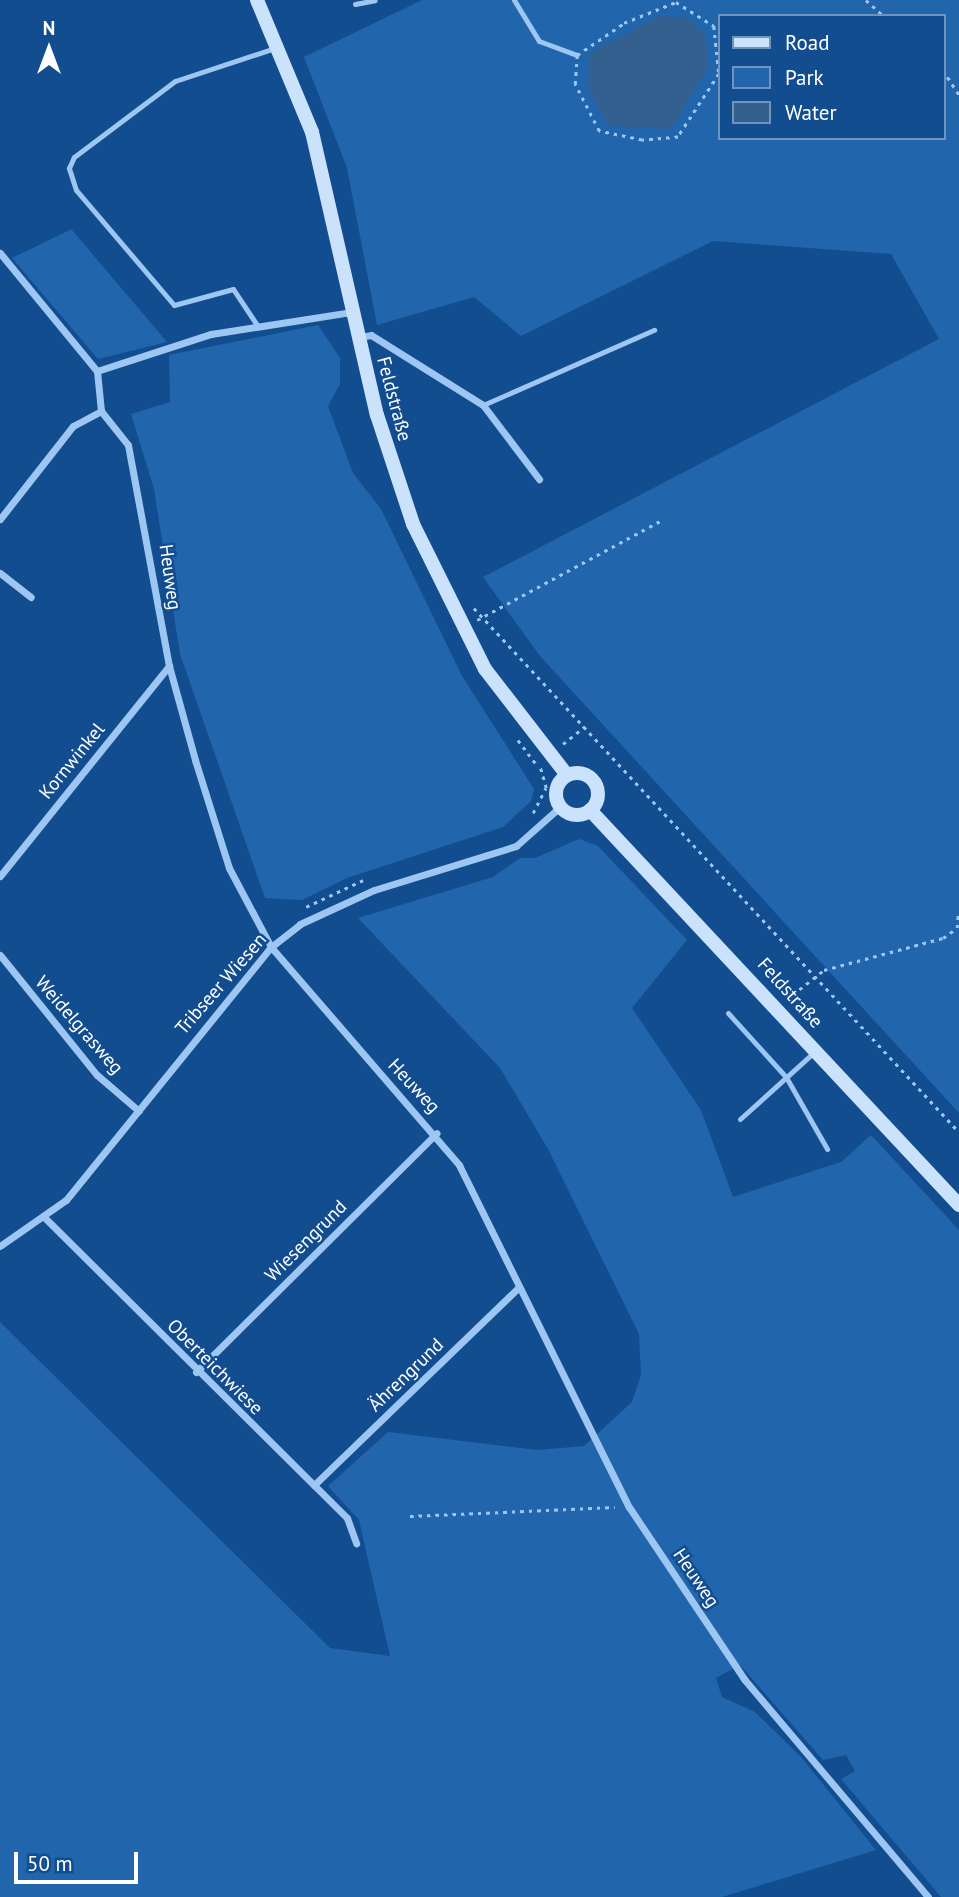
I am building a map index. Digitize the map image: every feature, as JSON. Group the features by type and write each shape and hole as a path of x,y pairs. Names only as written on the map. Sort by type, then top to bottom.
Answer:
{"main road":[{"name":"Feldstraße","path":"257,0 312,132 358,338 413,524 462,629 567,775"},
{"path":"567,775 593,779 598,798 590,810 578,814 561,806 558,786 567,775"},
{"name":"Feldstraße","path":"590,810 778,1006 816,1051 959,1205"}],"street":[{"path":"0,253 97,371 101,411 73,426 0,519"},
{"path":"97,371 257,325 352,312"},
{"path":"358,338 371,335 482,405 539,479"},
{"name":"Heuweg","path":"101,411 120,429 136,474 169,666 229,868 271,947 437,1133 460,1165 629,1507 744,1679 928,1897"},
{"path":"0,573 31,597"},
{"name":"Kornwinkel","path":"0,876 169,666"},
{"name":"Tribseer Wiesen","path":"0,1246 66,1200 271,947 341,903 516,846 561,806"},
{"name":"Weidelgrasweg","path":"0,955 97,1075 139,1111"},
{"name":"Wiesengrund","path":"196,1371 437,1133"},
{"name":"Oberteichwiese","path":"44,1217 196,1371 347,1518 356,1543"},
{"name":"Ährengrund","path":"314,1485 519,1287"}],"lane":[{"path":"355,4 375,0"},
{"path":"514,0 539,41 577,55"},
{"path":"257,325 233,289 174,305 76,190 69,168 74,157 175,81 278,47"},
{"path":"482,405 654,330"},
{"path":"728,1013 786,1077 827,1149"},
{"path":"740,1119 816,1051"}],"path":[{"path":"866,0 882,14"},
{"path":"718,64 714,26 676,2 624,23 577,55 576,84 598,131 642,140 678,137 718,76"},
{"path":"945,73 959,95"},
{"path":"462,629 662,520"},
{"path":"482,617 959,1132"},
{"path":"778,1006 813,976 943,938 957,928 958,913"},
{"path":"410,1516 629,1507"}],"green space":[{"path":"422,0 959,0 959,1113 540,656 483,577 939,339 891,254 713,241 521,336 474,297 377,325 347,168 304,57"},
{"path":"72,229 167,342 98,359 12,258"},
{"path":"318,325 340,358 340,384 328,406 353,473 381,509 462,676 534,789 531,801 503,827 347,878 302,900 265,898 180,654 154,489 131,414 170,402 169,355"},
{"path":"579,839 598,846 687,940 632,1008 701,1110 733,1197 841,1162 871,1135 959,1230 959,1897 941,1897 841,1779 855,1771 846,1755 823,1760 740,1665 716,1678 722,1697 755,1712 802,1758 876,1850 722,1897 0,1897 0,1322 330,1648 390,1656 359,1520 328,1486 388,1432 538,1450 584,1446 632,1402 641,1375 639,1334 548,1149 500,1068 358,918 493,877 520,858 535,858"}],"water":[{"path":"660,16 686,17 705,34 708,66 671,129 610,126 588,89 590,53"}]}
